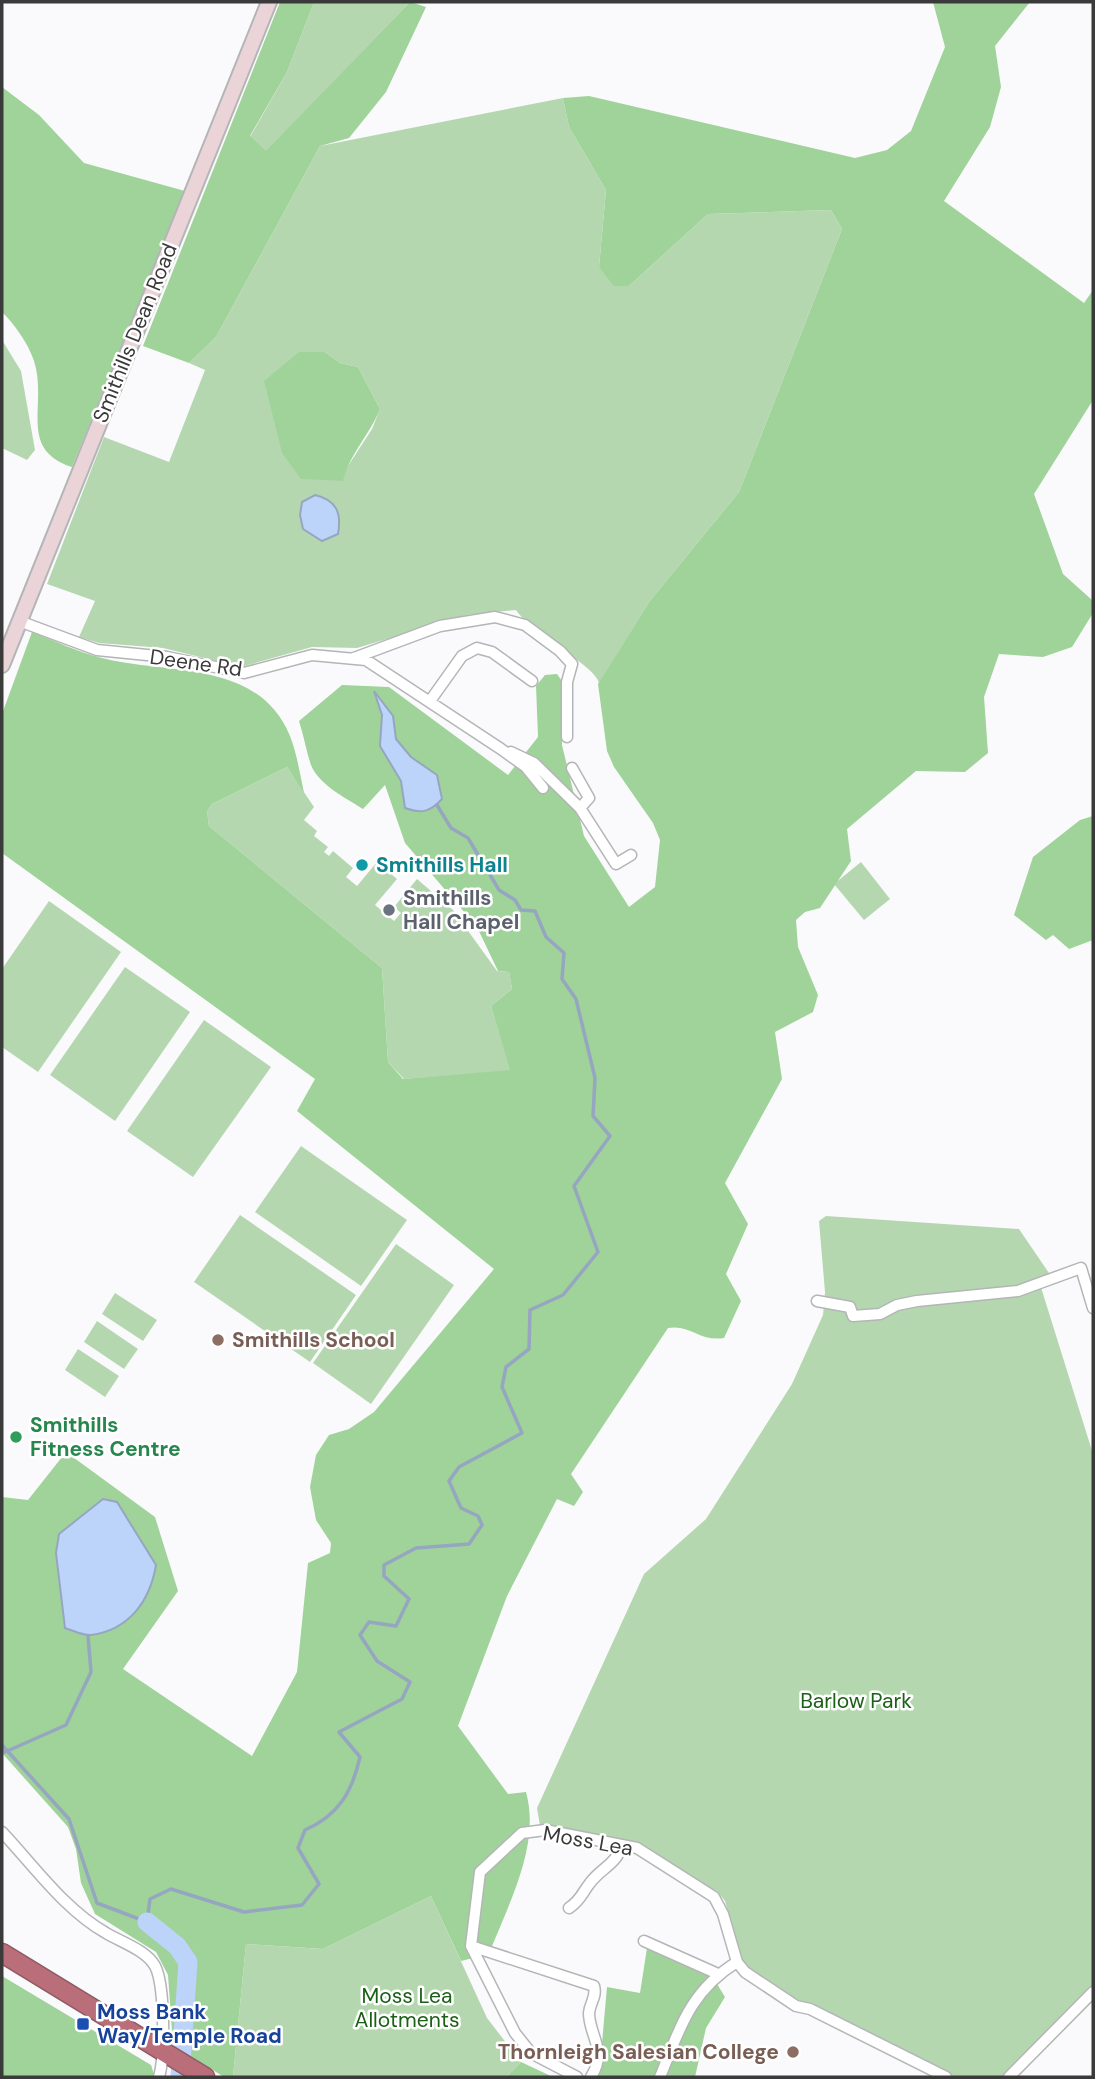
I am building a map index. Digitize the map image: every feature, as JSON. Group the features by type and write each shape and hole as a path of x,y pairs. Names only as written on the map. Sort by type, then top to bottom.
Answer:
{"highway":[{"path":"2,1953 162,2063 205,2077"},
{"path":"2,1965 186,2077"}],"street":[{"name":"Smithills Dean Road","path":"2,665 268,2"},
{"path":"354,659 440,626 495,617 510,619 525,625 570,659 575,671 567,682 567,737"},
{"name":"Deene Rd","path":"19,621 97,650 167,657 244,673 312,655 374,664 526,767 543,788"},
{"path":"430,701 462,656 477,648 492,652 532,681"},
{"path":"501,749 534,763 580,808 616,864 631,855"},
{"path":"572,768 589,795 588,801 580,808"},
{"path":"817,1301 850,1307 853,1316 880,1314 897,1305 917,1301 1018,1291 1082,1268 1093,1308"},
{"name":"Moss Lea","path":"471,1945 480,1872 522,1833 545,1830 637,1848 714,1897 723,1914 737,1962"},
{"path":"2,1832 92,1925 148,1957 155,1967 162,2063"},
{"path":"569,1908 583,1897 593,1880 618,1858 622,1845"},
{"path":"644,1941 718,1974"},
{"path":"471,1945 523,2043 531,2053 577,2077"},
{"path":"471,1945 594,1986 596,1995 590,2016 597,2037 598,2053 591,2077"},
{"path":"660,2077 687,2011 718,1974 737,1962 745,1972 796,2006 810,2009 946,2077"},
{"path":"1009,2077 1093,1992"}],"green space":[{"path":"280,2 314,2 287,72 250,136 266,151 410,2 426,7 386,92 349,138 320,146 216,337 189,363 143,346"},
{"path":"314,2 410,2 266,152 250,137 287,72"},
{"path":"933,2 1030,2 995,46 1001,87 990,127 944,201 1084,303 1093,290 1093,400 1034,494 1063,574 1092,600 1093,613 1072,647 1043,657 999,654 984,697 988,753 965,772 916,771 847,829 851,861 820,908 805,912 796,920 798,947 818,995 813,1012 775,1032 782,1079 725,1183 748,1224 726,1274 741,1301 724,1338 708,1338 683,1328 668,1328 571,1474 583,1492 574,1506 557,1499 507,1596 458,1726 508,1794 526,1792 529,1812 526,1854 489,1954 461,1961 431,1896 323,1949 246,1944 233,2077 224,2077 173,2045 168,1975 156,1952 95,1914 81,1883 76,1849 68,1827 2,1753 2,1497 28,1500 66,1452 155,1517 178,1591 123,1669 252,1756 297,1672 308,1563 330,1553 331,1543 316,1520 310,1487 316,1455 329,1435 349,1429 374,1412 494,1269 297,1111 315,1079 2,853 2,714 32,632 102,658 209,674 234,682 256,694 275,711 290,736 304,793 287,767 212,804 207,811 209,826 382,968 388,1062 403,1079 510,1070 491,1006 512,989 509,972 498,971 477,927 405,843 385,785 363,809 334,790 320,779 311,765 299,721 342,685 389,687 508,775 538,737 536,686 545,675 557,674 564,684 562,745 584,836 629,907 655,887 660,840 653,823 614,767 607,751 598,684 649,602 739,492 842,229 831,210 708,214 629,286 614,286 599,267 606,190 569,127 563,98 589,96 855,158 887,150 911,131 945,47"},
{"path":"2,87 39,115 84,163 185,191 72,467 55,459 45,449 39,437 34,361 21,335 2,312"},
{"path":"563,98 569,127 606,190 599,267 629,286 708,214 831,210 842,229 739,492 649,602 599,683 587,668 534,628 516,610 467,615 357,648 312,647 241,667 163,648 99,643 79,637 95,601 47,584 104,437 169,462 205,370 189,363 216,337 320,146","holes":["325,352 340,363 358,367 380,409 372,429 346,469 299,353"]},
{"path":"2,340 21,371 35,450 27,460 2,448"},
{"path":"299,352 325,352 340,363 358,367 380,409 350,462 343,481 301,479 282,453 264,381"},
{"path":"287,767 314,807 304,820 317,831 314,836 328,847 324,852 329,856 333,851 353,868 346,877 357,886 377,862 397,879 375,905 394,921 401,913 394,907 417,879 453,910 497,971 509,972 512,989 491,1006 511,1071 404,1079 388,1062 382,968 209,826 207,811 212,804"},
{"path":"1093,816 1093,940 1069,949 1053,935 1046,940 1014,915 1033,857 1080,820"},
{"path":"861,862 890,899 864,920 834,884"},
{"path":"49,901 121,952 38,1072 2,1047 2,969"},
{"path":"125,967 190,1012 115,1121 50,1075"},
{"path":"204,1020 271,1067 193,1177 127,1131"},
{"path":"301,1146 407,1220 361,1286 255,1212"},
{"path":"240,1215 356,1295 310,1362 194,1282"},
{"name":"Barlow Park","path":"826,1216 1019,1229 1051,1276 1039,1281 1093,1454 1093,1992 1009,2077 946,2077 745,1972 725,1901 717,1891 680,1877 637,1848 540,1826 537,1808 644,1574 706,1519 792,1384 823,1315 825,1292 819,1221"},
{"path":"396,1244 454,1285 371,1404 313,1363"},
{"path":"115,1293 157,1320 143,1341 102,1314"},
{"path":"97,1321 138,1349 124,1369 84,1342"},
{"path":"78,1349 119,1376 105,1397 65,1370"},
{"name":"Moss Lea Allotments","path":"431,1896 487,2018 521,2062 506,2077 233,2077 246,1944 323,1949"},
{"path":"647,1948 709,1971 725,1997 706,2028 695,2077 599,2077 607,1987 640,1993"},
{"path":"2,1976 151,2065 155,2077 2,2077"},
{"path":"521,2062 553,2077 506,2077"}],"water":[{"path":"315,495 333,504 339,519 338,534 322,541 303,529 300,515 302,502"},
{"path":"374,691 393,716 396,739 411,757 437,775 442,799 430,809 416,811 405,808 401,781 380,746 382,715"},
{"path":"103,1499 117,1502 156,1565 149,1590 135,1612 116,1627 88,1635 65,1628 56,1553 59,1534"}],"waterway":[{"path":"2,1745 69,1819 97,1903 147,1922 150,1899 171,1889 244,1912 302,1905 319,1884 298,1848 305,1830 335,1810 353,1781 360,1757 339,1732 402,1699 410,1682 377,1661 360,1635 369,1622 396,1626 409,1599 384,1576 384,1565 416,1548 469,1544 482,1525 478,1516 461,1508 449,1481 459,1467 522,1433 502,1387 506,1367 529,1349 530,1310 563,1295 598,1252 574,1186 610,1136 593,1116 595,1078 576,999 562,979 564,953 546,937 535,911 521,910 515,900 499,890 468,838 451,828 437,805"},
{"path":"5,1752 66,1725 91,1672 88,1636"},
{"path":"147,1922 177,1946 188,1962 180,2077"}],"place":[{"name":"Smithills Hall","path":"362,865"},
{"name":"Smithills Hall Chapel","path":"389,910"},
{"name":"Smithills School","path":"218,1340"},
{"name":"Smithills Fitness Centre","path":"16,1437"},
{"name":"Moss Bank Way/Temple Road","path":"83,2024"},
{"name":"Thornleigh Salesian College","path":"793,2052"}]}
